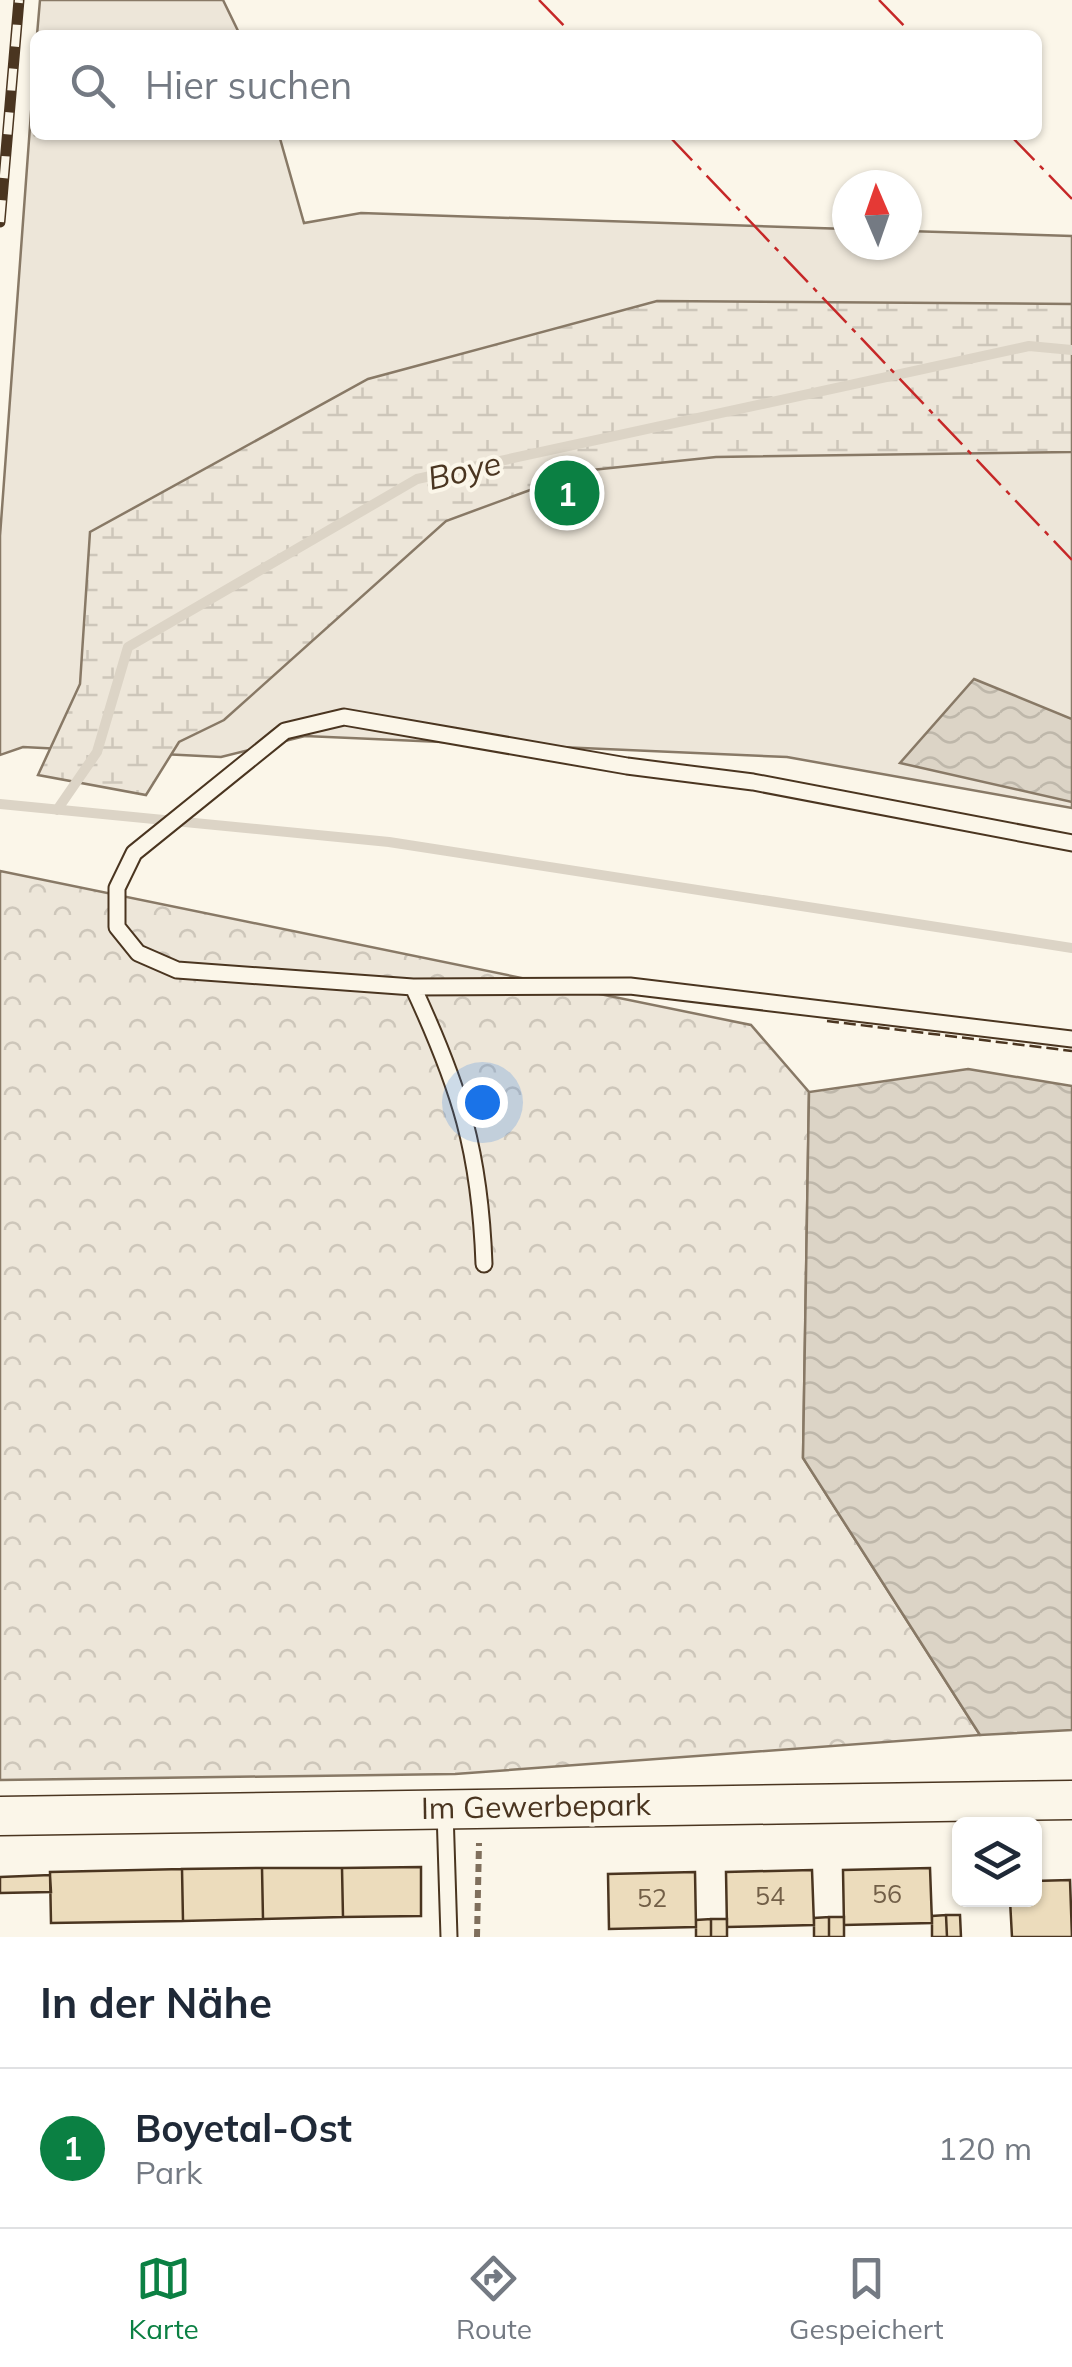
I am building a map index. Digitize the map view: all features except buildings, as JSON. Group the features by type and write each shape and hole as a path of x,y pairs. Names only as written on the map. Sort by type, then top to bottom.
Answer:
{"street":[{"name":"Im Gewerbepark","path":"0,1816 1072,1800"}],"lane":[{"path":"1072,843 753,782 627,766 344,716 285,731 134,853 117,888 118,927 138,953 177,970 413,988 630,986 1072,1039"},
{"path":"413,988 453,1074 476,1160 484,1264"},
{"path":"449,1937 462,1807"}],"path":[{"path":"462,1807 478,1937"}],"green space":[{"path":"40,0 223,0 238,30 37,30"},
{"path":"30,126 30,140 280,140 304,223 361,213 832,229 832,260 922,260 922,231 1072,236 1072,808 787,757 305,736 221,757 23,747 0,755 0,536"},
{"path":"657,301 1072,304 1072,452 716,457 582,471 446,521 224,720 179,742 146,795 38,775 80,684 90,532 368,379"},
{"path":"0,871 751,1025 809,1092 803,1458 980,1735 455,1774 0,1780"}],"water":[{"path":"974,679 1072,719 1072,802 900,763"},
{"path":"968,1069 1072,1086 1072,1730 980,1735 803,1458 809,1092"}],"waterway":[{"name":"Boye","path":"57,810 97,752 128,647 417,479 1029,346 1072,350"},
{"name":"Boye","path":"0,804 389,842 1072,948"}],"railway":[{"path":"0,222 19,0"}],"fence":[{"path":"827,1021 1072,1051"}],"power":[{"path":"539,0 568,30"},
{"path":"879,0 908,30"},
{"path":"673,140 1072,560"},
{"path":"1015,140 1072,199"}],"place":[{"name":"Boyetal-Ost","path":"567,493"}]}
